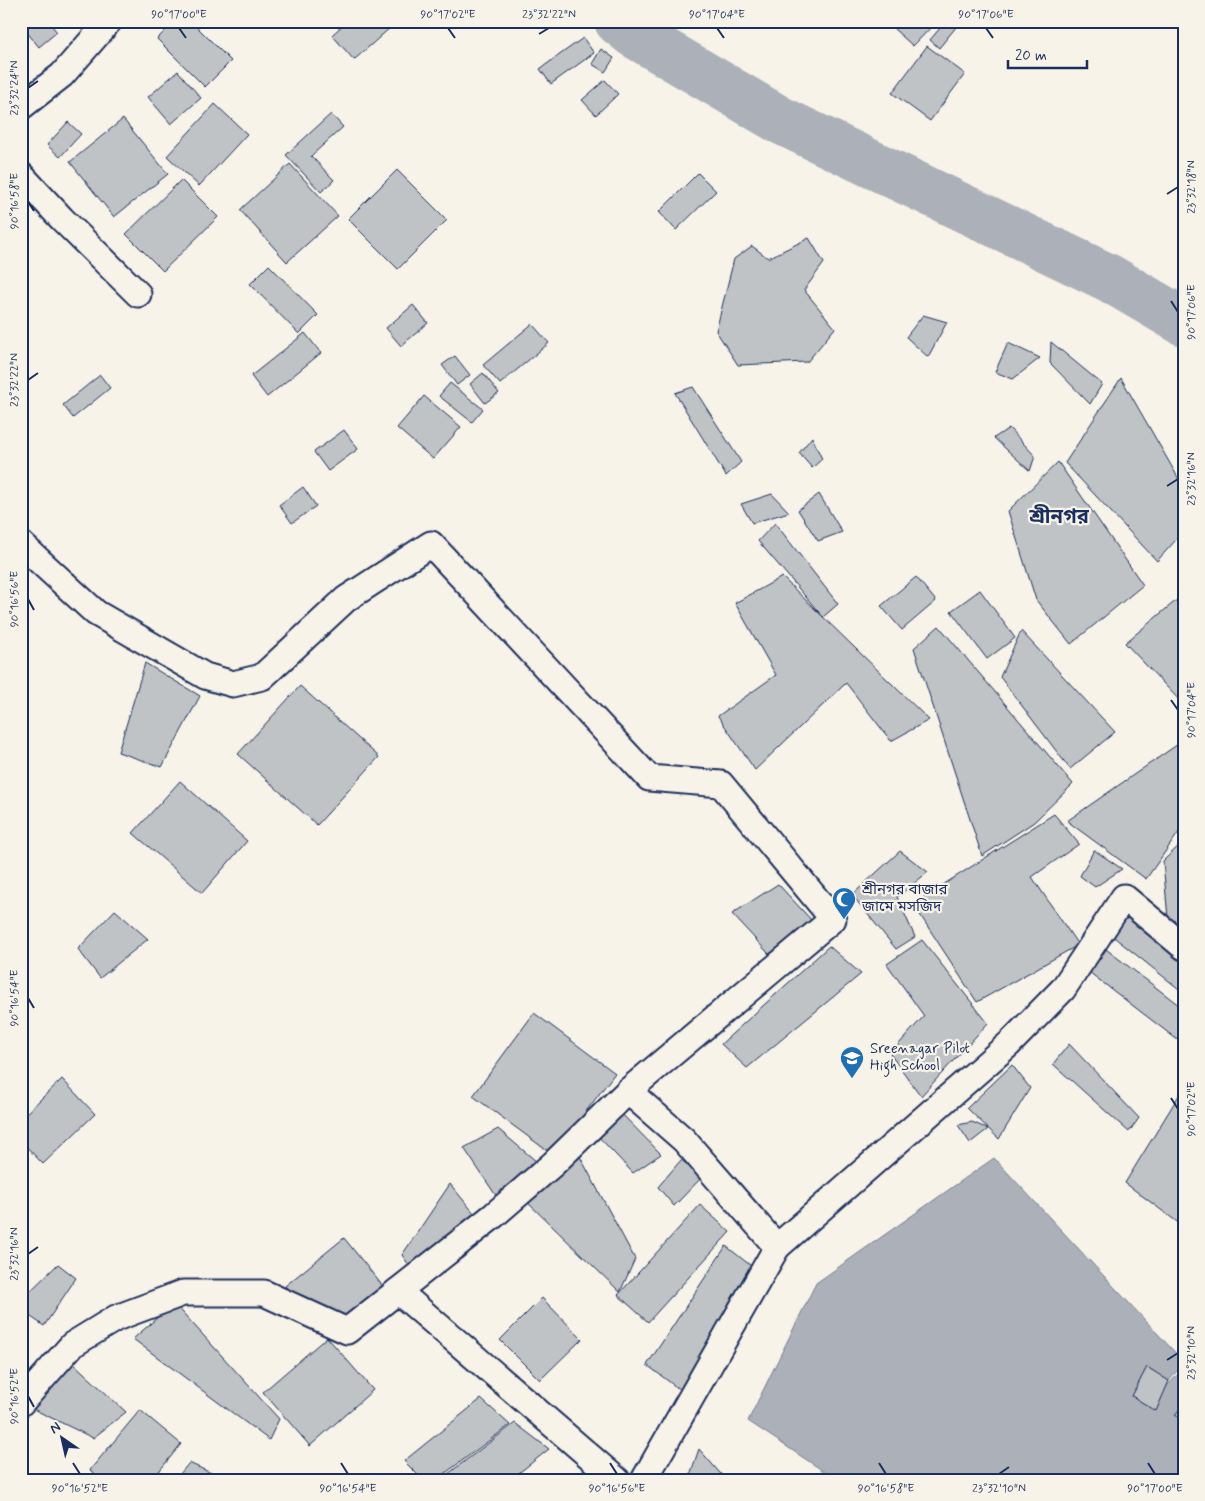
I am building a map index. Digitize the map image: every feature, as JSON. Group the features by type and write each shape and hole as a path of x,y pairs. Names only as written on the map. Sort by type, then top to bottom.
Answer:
{"street":[{"path":"21,107 62,76 109,21"},
{"path":"21,175 62,219 138,294"},
{"path":"21,544 96,613 205,676 233,684 262,677 346,599 431,544 649,778 721,784 833,919 628,1091 553,1164 493,1216 346,1331 264,1293 182,1293 116,1318 72,1344 21,1403"},
{"path":"644,1480 777,1247 1009,1044 1063,989 1124,898 1184,947"},
{"path":"628,1091 684,1140 777,1247"},
{"path":"398,1291 617,1480"}],"shaded area":[{"path":"994,1158 1184,1362 1169,1381 1147,1367 1132,1396 1156,1411 1166,1387 1182,1370 1184,1371 1184,1405 1176,1415 1184,1421 1184,1480 837,1480 748,1421 816,1283"}],"building":[{"path":"21,21 48,21 57,32 39,47 21,25"},
{"path":"175,21 191,21 231,61 205,87 157,39"},
{"path":"347,21 386,21 391,27 354,60 332,35"},
{"path":"900,21 937,21 913,46 894,29"},
{"path":"946,21 961,21 939,48 930,40"},
{"path":"583,38 594,53 551,84 540,69"},
{"path":"927,46 965,74 930,121 892,93"},
{"path":"601,49 614,58 605,72 592,64"},
{"path":"178,71 201,98 171,124 148,97"},
{"path":"605,80 618,94 596,115 582,100"},
{"path":"215,104 247,134 199,186 167,156"},
{"path":"331,114 343,127 311,156 334,180 321,192 286,155"},
{"path":"123,119 168,174 114,217 70,162"},
{"path":"68,122 81,134 60,157 47,145"},
{"path":"290,164 338,216 287,262 240,210"},
{"path":"397,170 447,220 398,269 348,219"},
{"path":"698,173 716,191 676,230 659,212"},
{"path":"181,180 218,217 163,271 126,234"},
{"path":"809,238 824,263 804,290 835,328 807,362 738,365 716,331 734,259 752,246 768,258"},
{"path":"269,265 318,315 299,334 250,284"},
{"path":"413,305 428,323 401,346 386,328"},
{"path":"923,315 947,322 928,357 906,337"},
{"path":"532,324 549,343 500,384 483,365"},
{"path":"305,333 321,353 267,397 251,376"},
{"path":"1051,342 1102,384 1090,404 1050,363"},
{"path":"1008,343 1040,358 1013,379 995,372"},
{"path":"455,356 470,375 457,385 442,365"},
{"path":"483,373 499,393 485,403 470,384"},
{"path":"100,375 110,388 73,418 63,405"},
{"path":"1121,378 1184,488 1184,531 1157,561 1065,463"},
{"path":"450,383 483,409 472,422 439,396"},
{"path":"693,387 741,462 726,476 675,393"},
{"path":"424,396 461,427 433,459 397,428"},
{"path":"1009,428 1035,456 1030,471 994,438"},
{"path":"344,430 358,449 328,471 314,452"},
{"path":"812,437 822,459 812,468 799,453"},
{"path":"1058,462 1143,585 1071,644 1036,600 1008,511"},
{"path":"303,487 316,506 292,523 279,505"},
{"path":"772,494 789,512 752,523 741,504"},
{"path":"819,494 842,532 818,541 798,510"},
{"path":"775,523 838,604 823,617 758,541"},
{"path":"782,577 929,720 891,741 846,683 755,770 718,716 776,675 735,603"},
{"path":"916,577 936,601 902,630 881,606"},
{"path":"980,590 1015,638 987,659 951,611"},
{"path":"1184,594 1184,705 1125,643"},
{"path":"939,626 1073,784 1034,822 982,856 914,648"},
{"path":"1021,631 1115,732 1070,769 1000,677"},
{"path":"145,663 200,696 162,767 118,752"},
{"path":"300,686 379,757 317,825 238,754"},
{"path":"1184,740 1184,825 1146,879 1067,821"},
{"path":"180,781 247,841 202,893 133,833"},
{"path":"1054,814 1079,844 1032,877 1078,945 977,1002 913,904"},
{"path":"1184,841 1184,942 1169,930 1163,861"},
{"path":"1094,850 1122,869 1095,887 1080,876"},
{"path":"900,851 928,872 897,897 915,937 896,949 852,895"},
{"path":"778,884 814,923 769,954 732,914"},
{"path":"115,910 148,939 100,978 78,949"},
{"path":"1130,910 1184,954 1184,993 1110,934"},
{"path":"922,940 988,1023 921,1096 890,1054 924,1016 887,964"},
{"path":"829,946 861,974 747,1068 721,1044"},
{"path":"1102,946 1184,1009 1184,1035 1179,1041 1085,969"},
{"path":"534,1013 615,1073 553,1155 473,1096"},
{"path":"1069,1044 1139,1118 1129,1132 1053,1064"},
{"path":"1012,1065 1030,1088 999,1139 967,1108"},
{"path":"62,1079 95,1114 43,1164 21,1141 21,1118"},
{"path":"1184,1087 1184,1227 1125,1183"},
{"path":"614,1106 661,1154 633,1173 596,1134"},
{"path":"972,1122 988,1129 970,1143 958,1125"},
{"path":"498,1129 543,1167 499,1200 464,1148"},
{"path":"577,1151 635,1259 620,1292 523,1198"},
{"path":"681,1160 703,1176 674,1206 658,1187"},
{"path":"450,1184 479,1219 411,1268 402,1255"},
{"path":"700,1205 730,1232 648,1322 618,1295"},
{"path":"344,1238 385,1289 327,1337 285,1286"},
{"path":"726,1246 755,1269 688,1396 647,1365"},
{"path":"58,1264 76,1278 44,1326 21,1310 21,1300"},
{"path":"542,1298 582,1339 540,1380 500,1340"},
{"path":"174,1303 279,1419 269,1440 133,1339"},
{"path":"327,1337 373,1390 310,1446 263,1392"},
{"path":"70,1360 126,1412 93,1438 33,1409"},
{"path":"1147,1367 1169,1381 1156,1411 1132,1396"},
{"path":"481,1399 510,1425 436,1480 423,1480 404,1461"},
{"path":"1184,1403 1184,1421 1175,1415"},
{"path":"140,1410 181,1444 152,1480 101,1480 90,1470"},
{"path":"515,1423 549,1449 510,1480 440,1480"},
{"path":"699,1449 726,1480 694,1480 690,1475"},
{"path":"189,1463 227,1480 175,1480"}],"waterway":[{"path":"618,21 634,34 780,120 1109,278 1184,322"}],"place":[{"name":"শ্রীনগর বাজার জামে মসজিদ","path":"844,920"},
{"name":"Sreenagar Pilot High School","path":"852,1079"}],"district":[{"name":"শ্রীনগর","path":"1059,517"}]}
